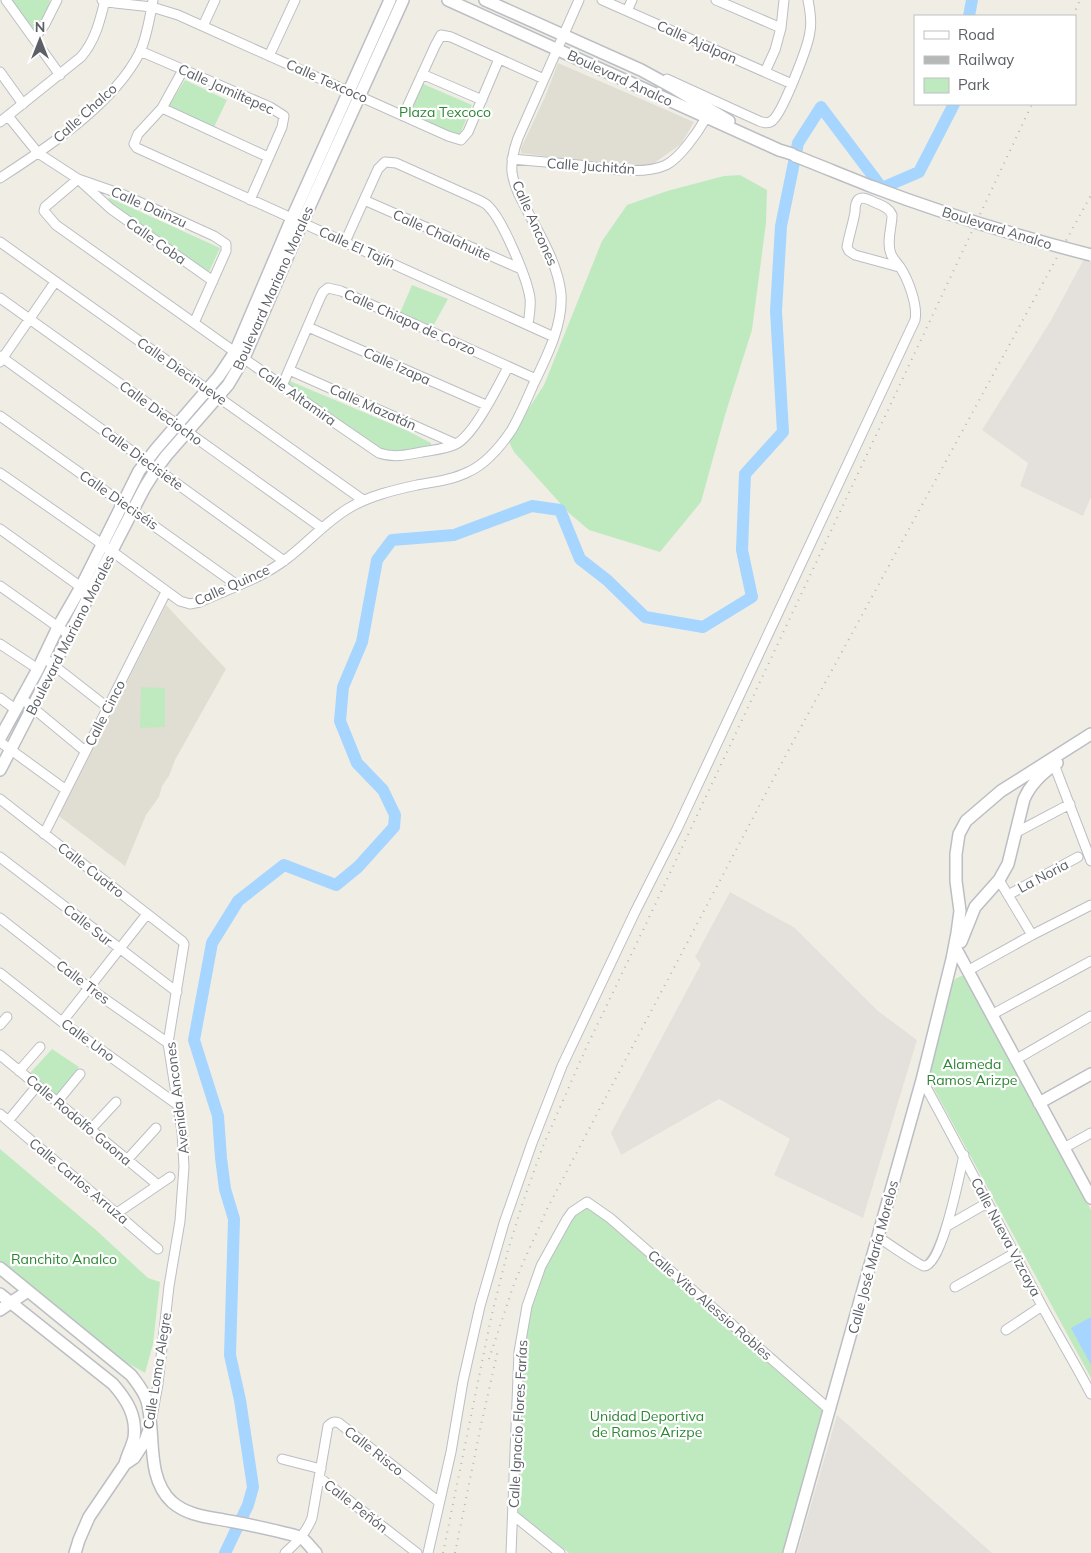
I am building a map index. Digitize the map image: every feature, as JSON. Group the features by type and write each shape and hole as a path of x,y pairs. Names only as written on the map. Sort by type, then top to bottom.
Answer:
{"street":[{"path":"6,0 60,75"},
{"path":"34,39 45,24 57,0"},
{"path":"0,122 60,75 88,49 94,38 104,0"},
{"name":"Calle Texcoco","path":"104,0 152,4 448,136 461,140 468,132 499,59"},
{"path":"203,26 215,0"},
{"path":"269,56 295,0"},
{"name":"Boulevard Mariano Morales","path":"0,770 33,708 68,634 102,544 146,460 218,396 235,374 239,355 349,92 390,0"},
{"name":"Boulevard Mariano Morales","path":"297,220 360,97 403,0"},
{"name":"Boulevard Analco","path":"448,0 779,150 936,210 1091,255"},
{"name":"Boulevard Analco","path":"485,0 641,70 726,120 787,150 793,155"},
{"name":"Calle Ancones","path":"363,500 410,487 455,478 470,472 483,463 510,431 536,379 554,337 560,316 560,282 548,251 514,182 512,160 518,138 579,0"},
{"name":"Calle Ajalpan","path":"602,0 792,84"},
{"path":"627,11 632,0"},
{"path":"716,0 781,28"},
{"path":"765,72 775,50 781,28 784,0"},
{"path":"792,84 807,46 810,31 811,20 808,0"},
{"name":"Calle Chalco","path":"0,178 58,138 108,95 126,75 140,51 148,28 152,4"},
{"path":"403,116 441,34 452,36 544,79"},
{"name":"Calle Jamiltepec","path":"140,51 270,107 284,116 282,127 250,200"},
{"name":"Calle El Tajín","path":"183,70 162,108 138,134 134,144 137,148 554,337"},
{"name":"Boulevard Analco","path":"641,70 655,74 759,121 768,123 777,115 792,84"},
{"path":"0,72 23,104"},
{"path":"422,74 482,100"},
{"path":"162,108 268,157"},
{"name":"Calle Dainzu","path":"8,116 38,153 78,179 124,195 225,242 226,251 194,322"},
{"name":"Calle Juchitán","path":"512,160 628,170 657,168 668,164 674,159 692,139 706,118"},
{"path":"345,242 378,169 385,162 396,163 484,202 490,207 500,223 521,269 530,300 528,325"},
{"name":"Calle Coba","path":"78,179 111,209 213,281"},
{"name":"Calle Altamira","path":"78,179 48,203 44,211 46,215 56,225 282,386 379,453 405,455 456,444"},
{"path":"428,1553 451,1452 463,1381 480,1306 504,1222 562,1066 681,820 917,314 910,288 900,267 894,260 889,248 892,215 890,211 868,200 859,199 855,206 848,247 849,251 855,255 900,267"},
{"name":"Calle Chalahuite","path":"364,200 521,269"},
{"name":"Calle Diecinueve","path":"0,242 363,500"},
{"path":"1,358 55,282"},
{"name":"Calle Chiapa de Corzo","path":"282,386 323,292 328,288 536,379"},
{"name":"Calle Dieciocho","path":"0,298 322,528"},
{"name":"Calle Izapa","path":"308,327 486,406"},
{"name":"Boulevard Mariano Morales","path":"0,738 38,669 58,627 112,552 156,468 208,389 227,364 239,355"},
{"name":"Calle Diecisiete","path":"1,358 146,460 284,561"},
{"path":"456,444 467,434 486,406 508,367"},
{"name":"Calle Mazatán","path":"289,370 456,444"},
{"name":"Calle Dieciséis","path":"0,416 237,585"},
{"name":"Calle Quince","path":"0,473 102,544 166,592 180,601 190,604 200,602 263,573 284,561 337,516 363,500"},
{"path":"0,529 85,590"},
{"path":"0,586 68,634"},
{"name":"Calle Cinco","path":"44,834 166,592"},
{"path":"0,644 38,669"},
{"path":"43,657 107,707"},
{"path":"0,698 15,709"},
{"path":"21,698 86,751"},
{"name":"Calle José María Morelos","path":"955,952 975,907 999,880 1008,864 1028,789 1054,761 1091,734"},
{"path":"0,742 66,790"},
{"name":"Calle José María Morelos","path":"789,1553 922,1080 955,952 960,911 956,872 959,834 966,821 1001,791 1091,742"},
{"path":"1054,761 1091,861"},
{"name":"Calle Cuatro","path":"0,800 182,941"},
{"path":"1017,832 1070,804"},
{"name":"Calle Sur","path":"0,857 177,992"},
{"name":"La Noria","path":"1008,895 1078,857"},
{"path":"999,880 1032,935"},
{"path":"969,970 1091,905"},
{"path":"62,1022 147,914"},
{"name":"Calle Tres","path":"0,918 89,988 168,1042"},
{"name":"Avenida Ancones","path":"182,941 184,948 168,1042 182,1132 184,1167"},
{"path":"955,952 969,970 1015,1060 1090,1194"},
{"path":"993,1014 1091,961"},
{"name":"Calle Uno","path":"0,973 62,1022 178,1105"},
{"path":"0,1024 7,1016"},
{"path":"1015,1060 1091,1016"},
{"path":"19,1071 40,1047"},
{"name":"Calle Rodolfo Gaona","path":"0,1055 158,1185"},
{"path":"57,1102 80,1074"},
{"path":"1039,1103 1091,1074"},
{"name":"Calle Nueva Vizcaya","path":"922,1080 964,1155 987,1203 1042,1306 1091,1393"},
{"path":"8,1121 37,1086"},
{"path":"90,1130 116,1102"},
{"name":"Calle Carlos Arruza","path":"0,1114 158,1249"},
{"path":"127,1160 156,1128"},
{"path":"1064,1148 1091,1133"},
{"path":"878,1237 922,1266 930,1264 934,1259 947,1226 964,1155"},
{"name":"Calle Loma Alegre","path":"75,1553 89,1517 125,1464 134,1458 145,1441 151,1422 158,1384 169,1286 180,1221 184,1167"},
{"path":"118,1213 170,1177"},
{"name":"Calle Vito Alessio Robles","path":"587,1202 610,1218 830,1410"},
{"name":"Calle Ignacio Flores Farías","path":"511,1553 519,1352 527,1306 541,1266 567,1219 572,1212 587,1202"},
{"path":"947,1226 987,1203"},
{"path":"955,1287 1014,1253"},
{"path":"0,1268 131,1375 141,1387 146,1399 151,1422 153,1460 163,1491 171,1501 182,1509 194,1514 264,1528 302,1538 316,1553"},
{"path":"0,1290 15,1280"},
{"path":"0,1310 28,1291"},
{"path":"0,1294 113,1384 124,1397 134,1419 133,1440 125,1464"},
{"path":"1006,1330 1042,1306"},
{"name":"Calle Risco","path":"302,1538 312,1518 328,1426 335,1421 439,1502"},
{"path":"282,1459 320,1474"},
{"name":"Calle Peñón","path":"320,1474 416,1553"},
{"path":"513,1515 560,1553"},
{"path":"285,1553 302,1538"}],"shaded area":[{"path":"558,63 694,122 681,144 650,166 582,161 521,153 521,148 545,97"},
{"path":"1091,246 1091,497 1083,516 1020,486 1028,463 982,430 1050,322"},
{"path":"166,605 226,669 175,760 169,776 162,786 159,797 146,815 125,866 59,816"},
{"path":"730,892 795,928 878,1011 917,1040 863,1218 774,1175 790,1139 719,1099 621,1155 611,1133 701,964 695,957"},
{"path":"837,1415 992,1553 797,1553"}],"green space":[{"path":"10,0 50,0 47,12 34,30"},
{"path":"185,80 227,100 214,127 168,107"},
{"name":"Plaza Texcoco","path":"421,83 472,105 459,137 405,114"},
{"path":"740,175 767,190 766,223 752,330 725,415 701,502 660,552 589,530 569,513 514,452 508,440 544,385 602,241 627,205 667,191 724,176"},
{"path":"110,198 220,248 208,274 105,200"},
{"path":"412,285 448,299 432,328 400,313"},
{"path":"290,381 408,431 431,443 432,448 383,453 285,386"},
{"path":"141,687 165,688 165,727 140,728"},
{"name":"Alameda Ramos Arizpe","path":"966,976 970,980 1091,1210 1091,1378 927,1076 950,987 955,979"},
{"path":"52,1049 79,1067 56,1095 30,1073"},
{"name":"Ranchito Analco","path":"0,1149 96,1230 148,1278 160,1282 153,1344 145,1373 108,1352 0,1262"},
{"name":"Unidad Deportiva de Ramos Arizpe","path":"587,1204 827,1411 784,1553 569,1553 515,1511 521,1363 528,1310 540,1273 568,1220"}],"water":[{"path":"1091,1317 1091,1365 1071,1328"}],"waterway":[{"path":"969,15 972,0"},
{"path":"225,1553 248,1505 253,1487 240,1400 230,1355 234,1219 225,1189 218,1116 194,1040 212,943 238,901 284,865 336,885 358,867 394,827 395,815 383,790 357,763 340,721 343,687 362,642 377,560 392,540 454,535 532,506 560,510 580,559 607,580 645,617 703,627 752,597 742,550 745,474 783,432 776,311 781,226 798,143 821,107 882,188 919,172 953,105"}],"railway":[{"path":"1073,15 1080,0"},
{"path":"443,1553 491,1318 508,1250 543,1146 587,1046 1032,105"},
{"path":"489,1359 515,1281 548,1207 795,738 1091,195"},
{"path":"455,1553 498,1350"}]}
